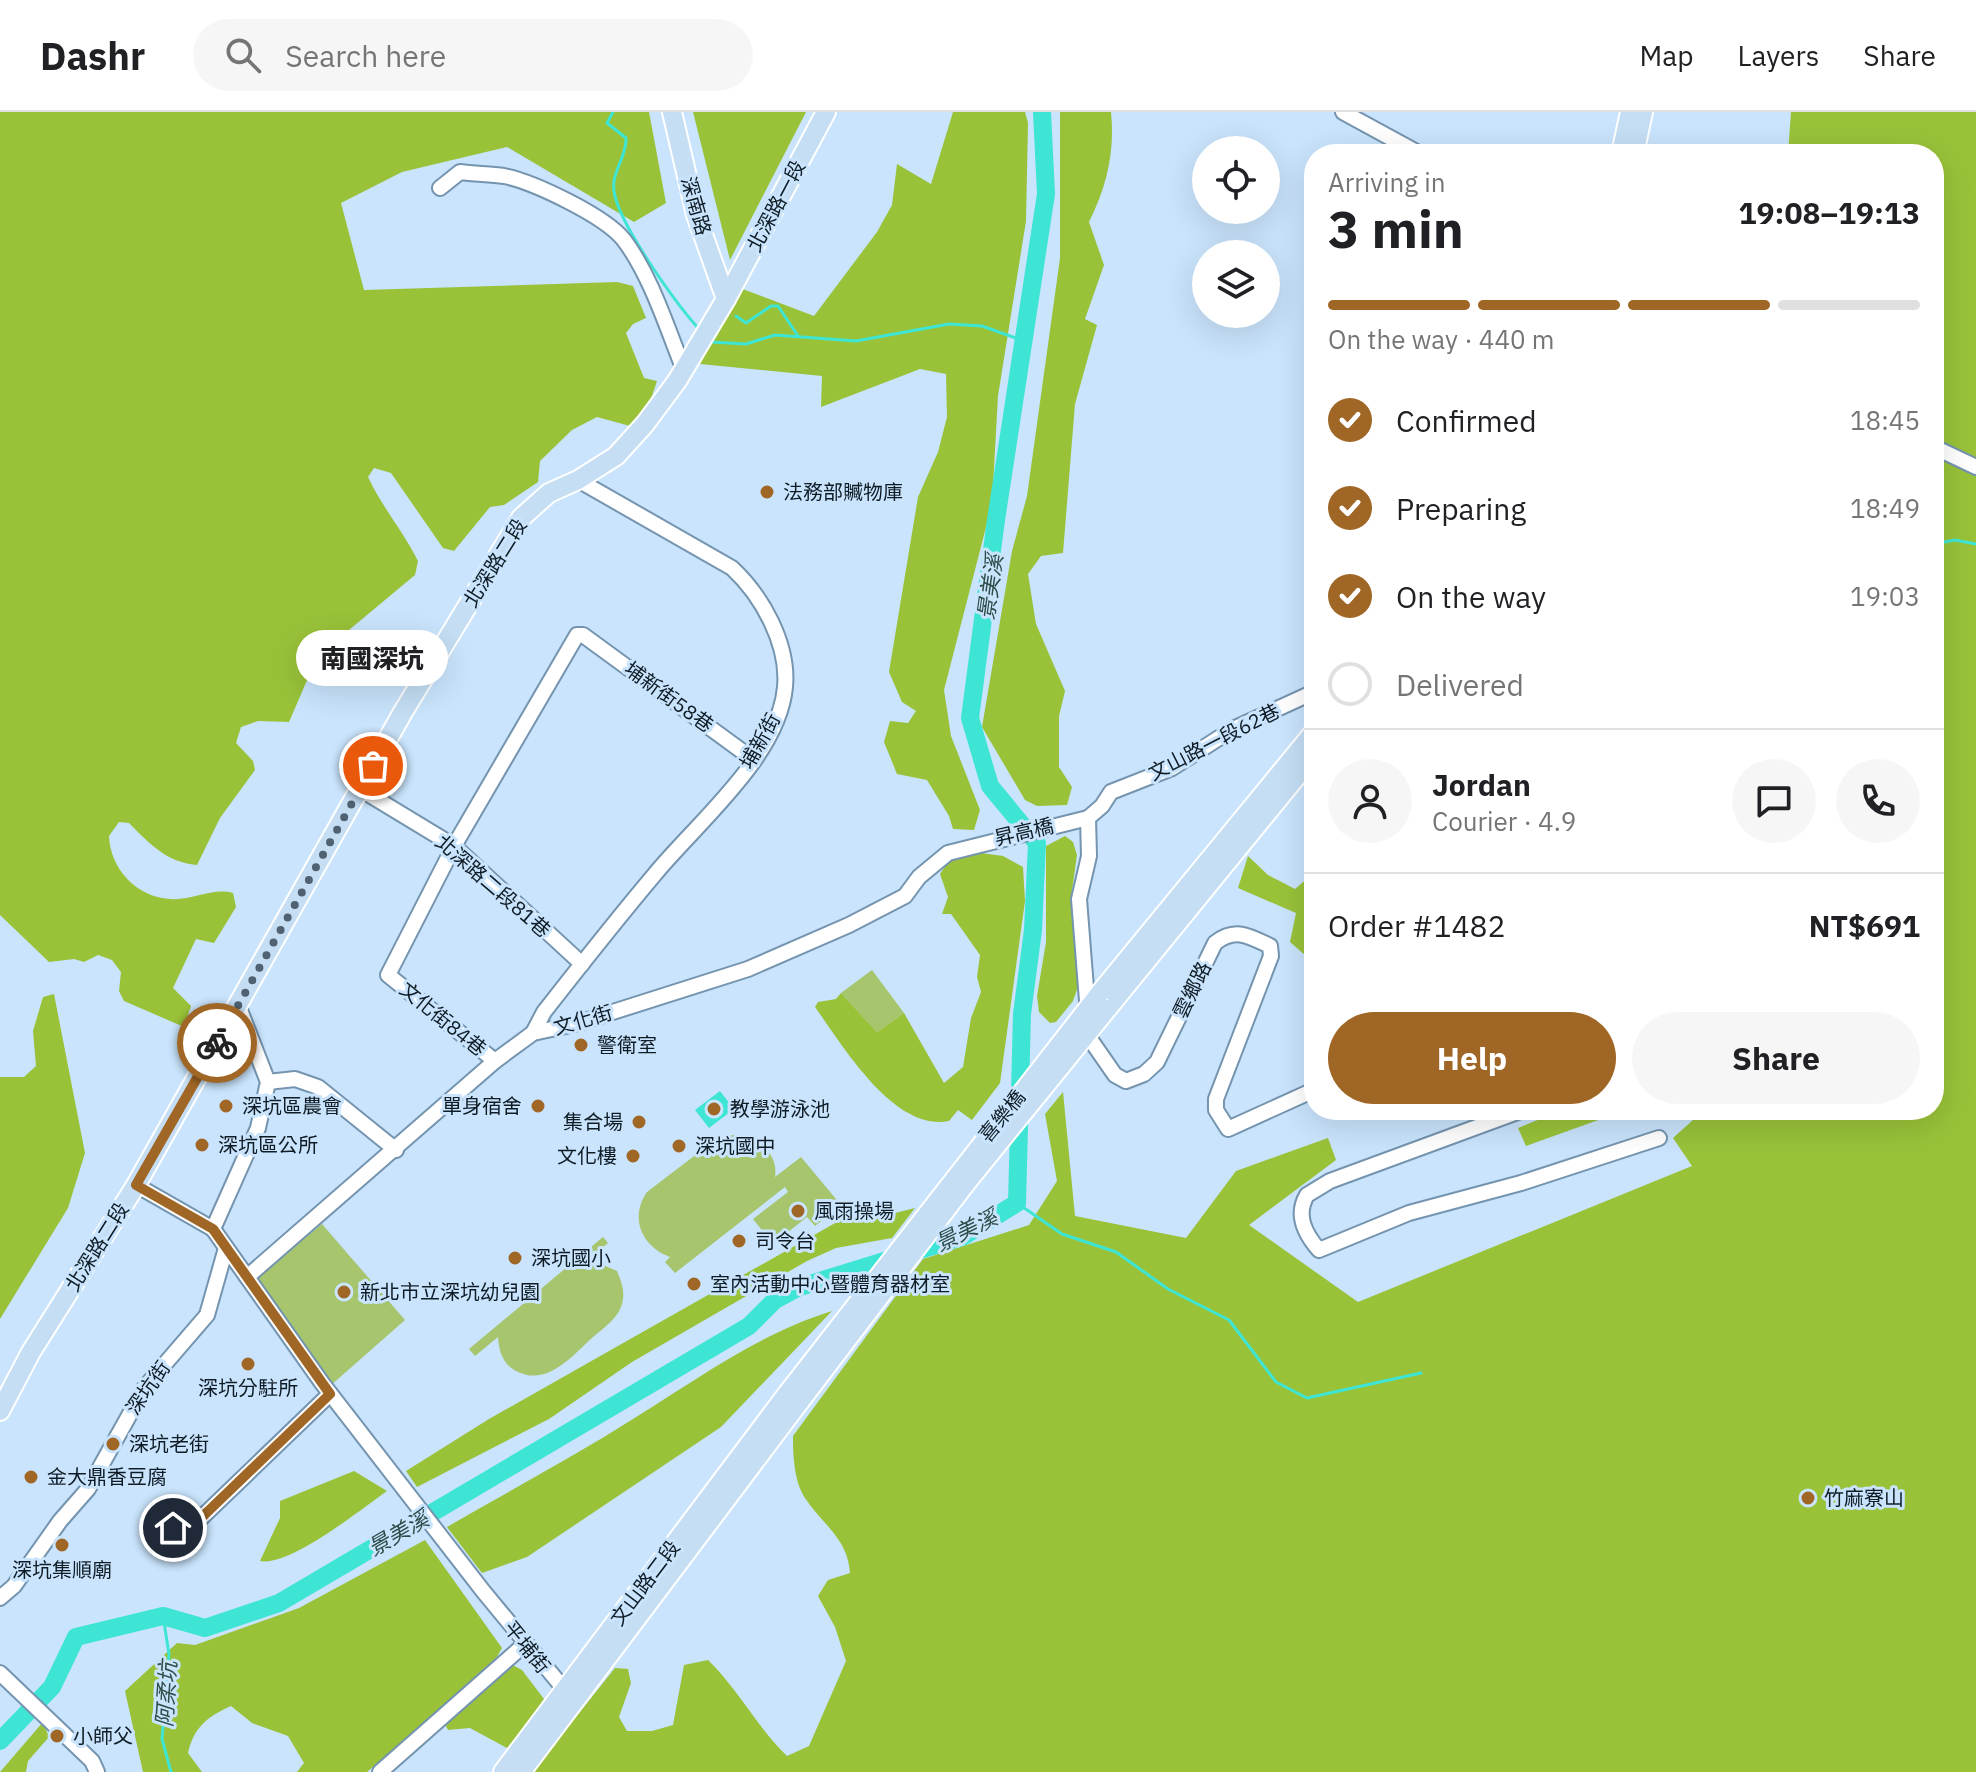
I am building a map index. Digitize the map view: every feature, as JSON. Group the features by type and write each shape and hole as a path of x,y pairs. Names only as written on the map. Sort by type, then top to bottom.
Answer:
{"main road":[{"name":"深南路","path":"672,112 696,215 726,299"},
{"name":"北深路一段","path":"726,299 826,112"},
{"path":"1623,144 1630,112"},
{"path":"1636,144 1643,112"},
{"name":"北深路二段","path":"0,1411 31,1352 136,1185 360,789 521,518 549,493 578,480 616,456 645,424 684,370 726,299"},
{"path":"1231,849 1304,746"},
{"path":"1231,849 1304,766"},
{"name":"喜樂橋","path":"794,1398 1231,849"},
{"name":"文山路二段","path":"503,1772 569,1696 794,1398"},
{"name":"文山路二段","path":"521,1772 569,1696"}],"street":[{"path":"1343,112 1402,144"},
{"path":"1372,127 1380,112"},
{"path":"440,188 460,172 506,177 570,203 603,223 623,239 645,279 684,370"},
{"path":"1944,452 1976,467"},
{"name":"埔新街","path":"533,1033 544,1012 582,964 754,760 775,722 785,686 781,651 772,623 751,588 732,568 578,480"},
{"name":"埔新街58巷","path":"454,846 577,635 583,635 754,760"},
{"name":"文山路一段62巷","path":"1083,819 1102,806 1111,792 1172,768 1233,729 1304,697"},
{"name":"北深路二段81巷","path":"360,789 454,846 582,964"},
{"name":"昇高橋","path":"968,845 1083,819"},
{"name":"雲鄉路","path":"1083,819 1089,856 1079,899 1090,1039 1115,1075 1126,1081 1144,1074 1157,1062 1215,943 1225,934 1242,933 1270,946 1271,956 1216,1099 1216,1110 1228,1129 1304,1095"},
{"name":"文化街","path":"247,1277 495,1061 533,1033 575,1024 748,969 836,931 900,899 948,853 968,845"},
{"name":"文化街84巷","path":"454,846 388,975 495,1061"},
{"path":"213,1229 258,1128 268,1082 238,1005"},
{"path":"268,1082 295,1079 318,1087 396,1150"},
{"path":"1496,1120 1330,1181 1307,1195 1302,1213 1308,1238 1319,1250 1409,1213 1521,1183 1659,1138"},
{"path":"136,1185 213,1229 330,1394 199,1520 173,1528 163,1526"},
{"name":"深坑街","path":"0,1598 14,1586 60,1521 88,1489 145,1387 207,1315 226,1248"},
{"name":"平埔街","path":"330,1394 569,1696"},
{"path":"380,1772 525,1644"},
{"path":"0,1673 92,1761 97,1772"}],"shaded area":[{"path":"0,112 649,112 666,203 634,222 507,147 402,172 341,203 364,290 617,282 633,286 646,318 633,324 626,333 644,378 657,381 650,402 630,426 597,417 572,430 540,461 538,482 504,505 490,507 454,551 443,548 391,473 374,468 368,477 418,561 415,575 343,635 308,678 289,722 258,721 241,727 236,743 253,761 255,770 220,818 197,865 167,856 129,823 119,822 109,836 114,859 120,869 127,879 146,893 178,899 217,892 233,893 236,907 214,943 196,939 173,988 191,1006 184,1027 124,1001 119,991 121,972 112,960 98,955 84,962 74,959 49,962 0,915"},
{"path":"693,112 806,112 730,260"},
{"path":"953,112 1025,112 1028,123 1026,221 998,396 992,504 944,690 951,736 980,810 974,830 953,829 949,816 927,780 897,774 884,742 890,721 908,723 916,711 902,702 889,672 918,497 938,452 947,417 946,374 920,369 821,407 822,376 700,364 740,288 814,316 877,232 892,205 897,164 931,184"},
{"path":"1060,112 1111,112 1112,141 1105,182 1089,222 1104,265 1085,319 1097,325 1075,404 1063,553 1041,556 1028,574 1036,624 1065,691 1059,716 1059,767 1072,787 1067,805 1037,806 1025,800 982,727 1012,551 1027,496 1060,258"},
{"path":"1791,112 1976,112 1976,1772 532,1772 615,1668 628,1669 631,1683 619,1717 627,1731 652,1731 673,1725 684,1665 708,1660 787,1756 809,1746 846,1661 835,1627 818,1596 828,1580 850,1573 840,1541 812,1508 798,1484 793,1436 923,1259 1029,1225 1057,1181 1045,1114 1063,1092 1075,1216 1186,1238 1236,1171 1328,1138 1336,1160 1249,1225 1358,1302 1692,1166 1673,1138 1693,1120 1944,1120 1944,144 1789,144"},
{"path":"1065,836 1073,842 1077,855 1071,898 1079,984 1073,1001 1056,1022 1050,1023 1039,1012 1037,996 1046,942 1046,846"},
{"path":"974,852 1003,856 1023,867 1025,901 1000,1083 972,1120 958,1110 949,1121 929,1121 909,1113 872,1083 815,1007 818,1002 836,999 841,993 877,1032 904,1013 944,1083 963,1067 971,1018 981,992 977,977 980,955 951,914 942,914 948,897 940,874 949,860"},
{"path":"1248,856 1268,875 1295,889 1304,881 1304,954 1290,942 1296,913 1238,888"},
{"path":"872,970 904,1013 877,1032 841,993"},
{"path":"54,994 85,1153 68,1208 0,1319 0,1077 24,1077 36,1066 33,1031 43,997"},
{"name":"教學游泳池","path":"720,1091 734,1109 709,1128 695,1110"},
{"path":"1538,1120 1598,1120 1526,1146 1518,1128"},
{"path":"733,1135 749,1138 764,1147 773,1160 775,1177 801,1157 841,1205 815,1226 807,1217 773,1244 753,1219 788,1192 785,1187 675,1273 665,1262 670,1257 652,1246 641,1230 639,1212 642,1202 647,1192 715,1140"},
{"path":"915,1208 892,1238 836,1248 807,1261 632,1362 549,1419 417,1487 406,1471 489,1419 851,1214 875,1218"},
{"path":"322,1224 405,1320 330,1386 255,1278"},
{"path":"603,1237 608,1243 589,1259 617,1271 623,1293 621,1307 608,1324 559,1367 539,1375 518,1372 509,1366 501,1353 498,1337 475,1356 469,1349"},
{"path":"832,1311 721,1427 527,1557 482,1573 447,1527 587,1447 754,1345"},
{"path":"354,1471 387,1491 307,1546 289,1555 260,1561 280,1518 280,1501"},
{"path":"425,1540 502,1648 494,1662 367,1772 297,1772 304,1763 288,1736 252,1723 231,1706 208,1719 194,1736 188,1753 202,1772 143,1772 125,1691 177,1643 195,1645 299,1608"},
{"path":"511,1664 522,1670 544,1699 522,1734 507,1748 470,1728 448,1730 445,1724"},
{"path":"43,1722 49,1737 28,1761 26,1772 0,1772"}],"waterway":[{"path":"613,112 607,123 626,138 614,184 618,205 649,262 698,328"},
{"name":"景美溪","path":"0,1741 52,1687 76,1637 163,1616 205,1628 279,1603 749,1326 775,1300 797,1288 962,1237 1017,1203 1022,1014 1033,930 1037,843 990,786 970,718 996,520 1046,194 1042,112"},
{"path":"736,316 746,323 771,306 778,306 798,336"},
{"path":"711,342 746,344 775,335 856,341 949,324 982,326 1024,341"},
{"path":"1944,542 1955,540 1976,544"},
{"path":"1017,1203 1062,1234 1116,1252 1168,1289 1229,1320 1276,1382 1307,1398 1421,1373"},
{"name":"阿柔坑","path":"163,1616 169,1654 162,1739 171,1772"}],"way so far":[{"path":"217,1043 373,766"}],"place":[{"name":"法務部贓物庫","path":"767,492"},
{"name":"南國深坑","path":"373,766"},
{"name":"警衛室","path":"581,1045"},
{"name":"深坑區農會","path":"226,1106"},
{"name":"單身宿舍","path":"538,1106"},
{"name":"教學游泳池","path":"714,1109"},
{"name":"集合場","path":"639,1122"},
{"name":"深坑區公所","path":"202,1145"},
{"name":"深坑國中","path":"679,1146"},
{"name":"文化樓","path":"633,1156"},
{"name":"風雨操場","path":"798,1211"},
{"name":"司令台","path":"739,1241"},
{"name":"深坑國小","path":"515,1258"},
{"name":"室內活動中心暨體育器材室","path":"694,1284"},
{"name":"新北市立深坑幼兒園","path":"344,1292"},
{"name":"深坑分駐所","path":"248,1364"},
{"name":"深坑老街","path":"113,1444"},
{"name":"金大鼎香豆腐","path":"31,1477"},
{"name":"竹麻寮山","path":"1808,1498"},
{"name":"深坑集順廟","path":"62,1545"},
{"name":"小師父","path":"57,1736"}],"route":[{"path":"173,1528 199,1520 330,1394 213,1229 136,1185 217,1043"}]}
